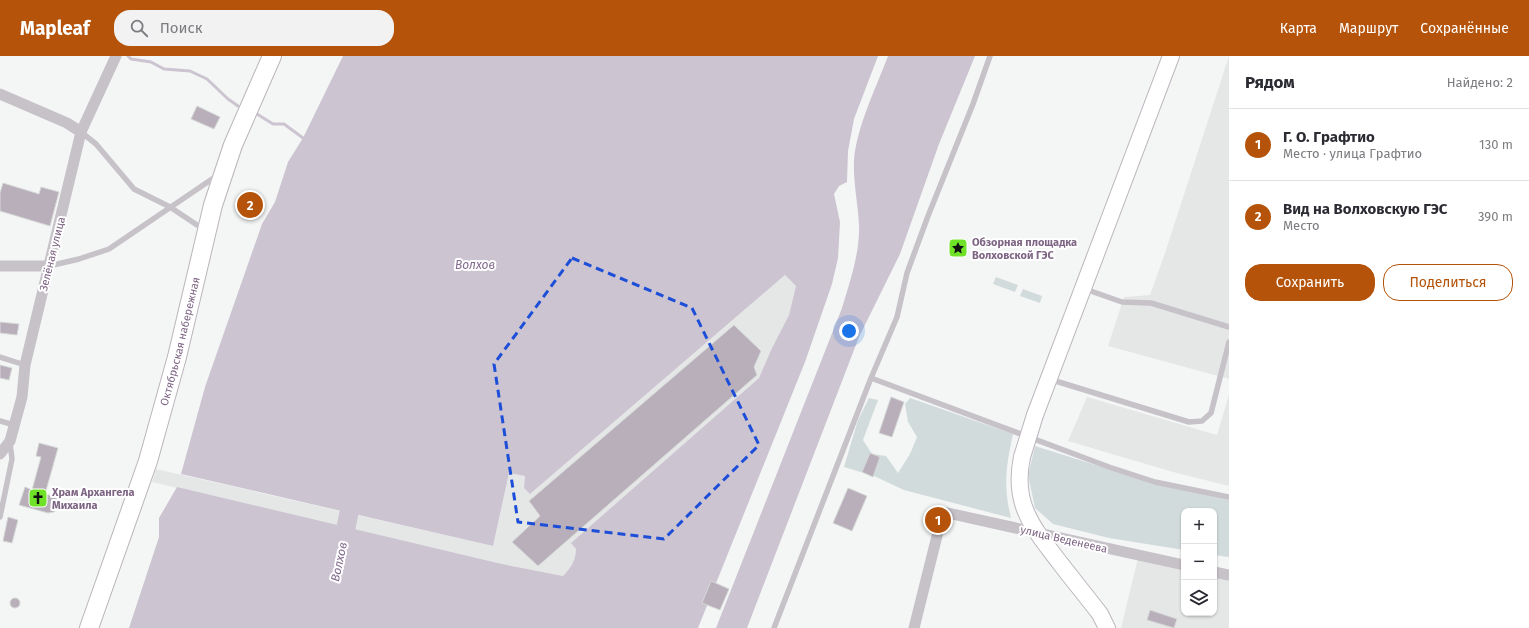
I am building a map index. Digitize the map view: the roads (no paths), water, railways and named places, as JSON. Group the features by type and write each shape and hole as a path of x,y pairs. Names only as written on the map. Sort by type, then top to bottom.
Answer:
{"main road":[{"name":"Октябрьская набережная","path":"90,628 148,462 177,358 212,205 233,145 272,56"}],"street":[{"name":"Зелёная улица","path":"0,454 10,441 22,396 25,365 81,132 116,56"},
{"path":"1107,628 1100,614 1036,532 1025,512 1020,493 1018,474 1022,457 1049,378 1171,56"},
{"path":"0,94 67,123 81,132"},
{"path":"0,266 48,266"},
{"name":"улица Веденеева","path":"914,628 943,512 1181,564"},
{"path":"1217,573 1229,575"}],"lane":[{"path":"774,628 871,378 897,317 910,266 990,56"},
{"path":"81,132 96,144 134,189 170,207 200,227 206,235"},
{"path":"48,266 79,259 109,249 170,207 207,184 224,170"},
{"path":"1083,288 1122,302 1151,303 1229,327"},
{"path":"1049,378 1189,422 1202,421 1211,413 1229,342"},
{"path":"0,357 25,365"},
{"path":"871,378 1109,467 1155,482 1229,497"},
{"path":"0,421 14,425"},
{"path":"0,517 12,459 10,441"}],"water":[{"name":"Волхов","path":"343,56 878,56 854,119 848,151 847,182 839,186 834,194 840,222 838,258 832,284 805,362 698,628 129,628 159,537 159,518 177,487 502,564 563,576 571,567 575,557 576,549 571,543 759,378 771,350 789,315 796,286 785,275 530,494 524,488 525,476 509,473 493,546 181,474 205,387 262,224 275,202 288,162 303,138"},
{"path":"888,56 975,56 939,144 900,254 859,337 747,628 716,628 842,308 854,267 859,235 854,168 856,147 863,121"}],"waterway":[{"path":"128,56 131,59 151,62 164,69 190,71 207,79 228,99 238,106"},
{"path":"257,114 273,124 284,124 303,138"},
{"name":"Волхов","path":"341,552 350,508 356,489"}],"place":[{"name":"Вид на Волховскую ГЭС","path":"250,205"},
{"name":"Обзорная площадка Волховской ГЭС","path":"958,248"},
{"name":"Храм Архангела Михаила","path":"38,498"},
{"name":"Г. О. Графтио","path":"938,520"}]}
